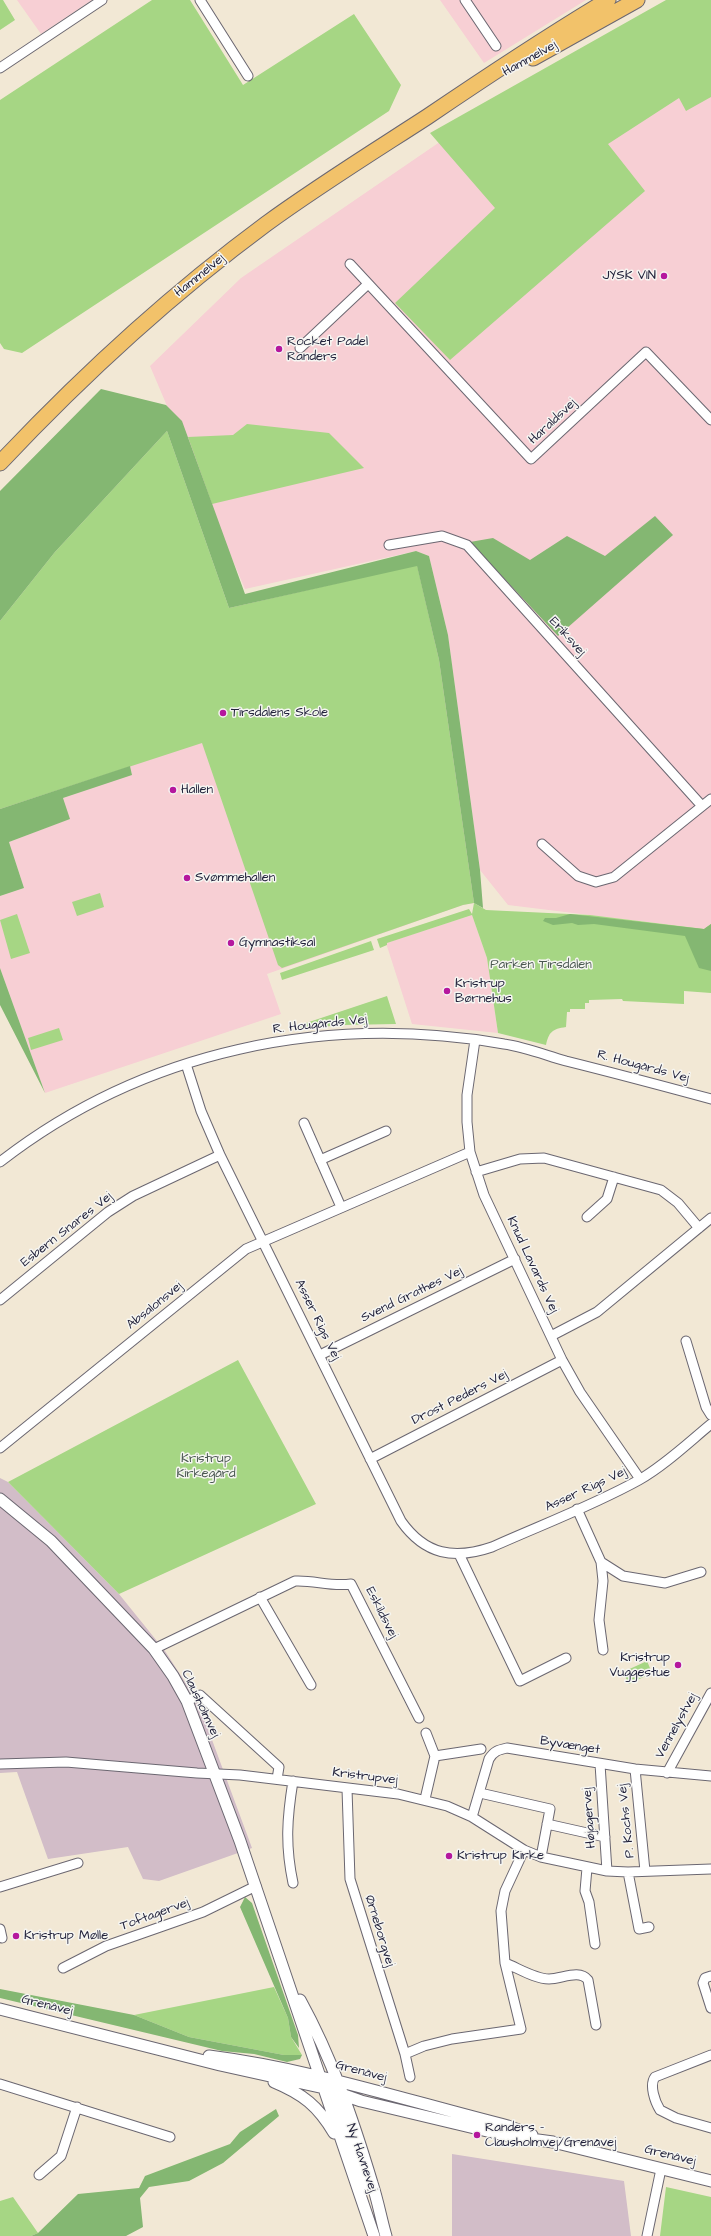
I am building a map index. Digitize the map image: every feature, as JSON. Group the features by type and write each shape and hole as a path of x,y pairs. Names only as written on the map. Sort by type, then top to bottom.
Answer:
{"highway":[{"name":"Hammelvej","path":"0,463 90,372 150,317 209,268 323,184 424,119 513,59 608,0"},
{"path":"572,36 630,0"},
{"name":"Hammelvej","path":"424,119 637,0"},
{"path":"572,36 646,0"}],"street":[{"path":"0,68 102,0"},
{"path":"200,0 248,76"},
{"path":"465,0 496,46"},
{"name":"Haraldsvej","path":"350,264 531,459 646,352 711,420"},
{"path":"300,348 368,284"},
{"name":"Eriksvej","path":"389,545 442,536 467,545 702,806"},
{"path":"542,844 578,876 596,882 614,877 711,799"},
{"name":"R. Hougårds Vej","path":"0,1162 34,1135 90,1103 122,1088 186,1064 247,1046 329,1034 379,1032 506,1044 711,1099"},
{"name":"Knud Lavards Vej","path":"475,1040 467,1095 470,1152 484,1195 562,1360 580,1392 640,1479"},
{"name":"Asser Rigs Vej","path":"186,1064 201,1111 220,1155 401,1521 409,1533 431,1549 459,1554 476,1552 492,1547 640,1479 659,1466 711,1424"},
{"path":"304,1123 341,1207"},
{"path":"320,1160 386,1131"},
{"name":"Absalonsvej","path":"0,1448 246,1249 262,1240 470,1152"},
{"name":"Esbern Snares Vej","path":"0,1300 108,1212 133,1196 220,1155"},
{"path":"476,1172 520,1159 544,1158 661,1190 678,1203 699,1228"},
{"path":"587,1217 607,1199 614,1177"},
{"path":"551,1336 597,1312 711,1218"},
{"name":"Svend Grathes Vej","path":"320,1355 515,1259"},
{"path":"686,1341 706,1407 711,1415"},
{"name":"Drost Peders Vej","path":"370,1458 562,1360"},
{"name":"Clausholmvej","path":"0,1499 52,1541 154,1649 173,1676 187,1701 288,1976 320,2076 328,2090"},
{"path":"577,1509 600,1562 604,1581 599,1620 603,1650"},
{"path":"459,1554 520,1681 566,1658"},
{"path":"600,1562 623,1576 665,1583 701,1572"},
{"name":"Eskildsvej","path":"154,1649 295,1580 310,1580 336,1586 351,1584 419,1718"},
{"path":"260,1597 311,1685"},
{"name":"Vennelystvej","path":"666,1773 711,1693"},
{"path":"187,1701 200,1695 279,1766 277,1779"},
{"path":"425,1799 434,1756 426,1732"},
{"name":"Byvænget","path":"472,1817 489,1759 494,1752 499,1749 507,1748 600,1764 666,1773 711,1776"},
{"path":"434,1756 481,1749"},
{"name":"Kristrupvej","path":"0,1764 66,1762 277,1779 425,1799 447,1806 472,1817 524,1850 541,1857 587,1868 607,1871 628,1872 711,1870"},
{"name":"Højagervej","path":"600,1764 607,1871"},
{"name":"P. Kochs Vej","path":"635,1769 646,1871"},
{"path":"293,1781 286,1820 289,1866 293,1883"},
{"name":"Ørneborgvej","path":"347,1789 350,1879 405,2054 410,2077"},
{"path":"480,1793 550,1809 541,1857"},
{"path":"548,1824 604,1836"},
{"path":"405,2054 424,2046 452,2039 521,2030 505,1963 501,1911 505,1891 524,1850"},
{"path":"0,1887 78,1863"},
{"path":"587,1868 585,1891 589,1902 595,1944"},
{"path":"628,1872 639,1929 648,1927"},
{"name":"Toftagervej","path":"63,1968 106,1946 203,1912 256,1886"},
{"path":"505,1963 549,1979 579,1974 585,1976 588,1980 596,2026"},
{"name":"Clausholmvej","path":"288,1976 313,2024 345,2097"},
{"path":"708,1977 703,1983 711,2008"},
{"name":"Grenåvej","path":"0,2009 220,2065 328,2090 345,2097 508,2136 553,2142 711,2181"},
{"name":"Grenåvej","path":"157,2049 259,2063 320,2076 508,2126 553,2142"},
{"path":"711,2055 655,2077 652,2081 652,2088 660,2110 676,2118 711,2128"},
{"path":"220,2065 240,2074 273,2082 299,2094 311,2102 328,2123 342,2146"},
{"path":"0,2084 170,2137"},
{"path":"328,2090 367,2187 380,2209"},
{"name":"Ny Havnevej","path":"328,2090 342,2146 374,2236"},
{"name":"Ny Havnevej","path":"345,2097 380,2209 386,2236"},
{"path":"39,2175 61,2156 77,2107"},
{"path":"647,2236 662,2168"}],"shaded area":[{"path":"17,0 92,0 41,34"},
{"path":"440,0 586,0 484,63"},
{"path":"711,0 711,924 704,929 508,905 480,870 448,635 429,556 416,551 245,589 150,366 241,278 504,98"},
{"name":"Tirsdalens Skole","path":"417,565 439,660 474,903 463,905 267,974 281,1014 45,1093 0,968 0,896 24,888 9,842 69,819 63,798 132,774 130,767 0,809 0,621 229,608"},
{"name":"Kristrup Børnehus","path":"472,915 487,958 498,1033 412,1024 386,943"},
{"path":"0,1478 8,1482 119,1594 165,1651 198,1702 252,1848 159,1881 143,1879 128,1847 48,1859 17,1772 0,1773"},
{"path":"452,2154 624,2181 631,2236 452,2236"}],"green space":[{"path":"0,0 3,0 15,20 0,30"},
{"path":"152,0 190,0 243,85 354,14 401,85 389,111 22,353 4,349 0,343 0,100"},
{"path":"666,0 711,0 711,97 686,111 679,98 608,144 645,191 450,360 395,303 495,208 430,133"},
{"path":"101,389 166,405 182,421 245,594 416,551 429,556 448,635 480,870 483,908 474,903 439,660 417,566 229,608 167,431 55,552 0,621 0,491"},
{"path":"247,424 329,433 364,468 212,504 188,437 233,435"},
{"name":"Tirsdalens Skole","path":"167,431 229,608 417,565 439,660 474,903 463,905 282,968 278,965 202,743 0,809 0,621 55,552"},
{"path":"655,516 673,535 558,636 470,542 493,538 530,560 567,536 605,556"},
{"path":"130,766 132,775 63,798 70,819 9,842 24,888 0,896 0,809"},
{"path":"100,893 104,907 77,916 72,902"},
{"name":"Parken Tirsdalen","path":"474,903 486,910 590,915 704,929 711,924 711,993 684,991 684,1004 623,1001 622,999 589,1000 589,1003 585,1003 585,1009 570,1009 570,1012 567,1012 566,1027 554,1030 548,1037 546,1045 498,1033 487,958 472,915 387,943 387,945 380,948 377,939 469,909 472,914"},
{"path":"17,914 30,953 11,959 0,920"},
{"path":"570,914 704,929 711,924 711,971 699,968 685,936 594,924 578,925 572,923 553,925 543,921 545,918 556,918"},
{"path":"371,941 374,950 282,980 280,973"},
{"path":"0,968 45,1093 0,1005"},
{"path":"387,996 396,1024 343,1025 298,1029 297,1026"},
{"path":"59,1028 63,1040 31,1050 28,1038"},
{"name":"Kristrup Kirkegård","path":"238,1360 316,1504 119,1594 8,1482"},
{"path":"647,1661 652,1673 629,1684 623,1672"},
{"path":"245,1897 252,1903 298,2035 299,2048 291,2037 288,2018 240,1907"},
{"path":"274,1987 288,2018 291,2037 302,2055 284,2055 189,2037 134,2015"},
{"path":"0,1989 134,2015 189,2037 284,2055 302,2055 300,2059 287,2062 254,2054 222,2051 0,1998"},
{"path":"276,2109 279,2116 223,2163 189,2181 149,2187 140,2198 143,2227 126,2236 31,2236 38,2233 78,2194 139,2188 145,2176 230,2144 240,2132"},
{"path":"666,2187 711,2197 711,2236 660,2236"},
{"path":"13,2197 38,2233 31,2236 0,2236 0,2201"}],"place":[{"name":"JYSK VIN","path":"664,276"},
{"name":"Rocket Padel Randers","path":"279,349"},
{"name":"Tirsdalens Skole","path":"223,713"},
{"name":"Hallen","path":"173,790"},
{"name":"Svømmehallen","path":"187,878"},
{"name":"Gymnastiksal","path":"231,943"},
{"name":"Kristrup Børnehus","path":"447,991"},
{"name":"Kristrup Vuggestue","path":"678,1665"},
{"name":"Kristrup Kirke","path":"449,1856"},
{"name":"Kristrup Mølle","path":"16,1936"},
{"name":"Randers - Clausholmvej/Grenåvej","path":"477,2135"}]}
